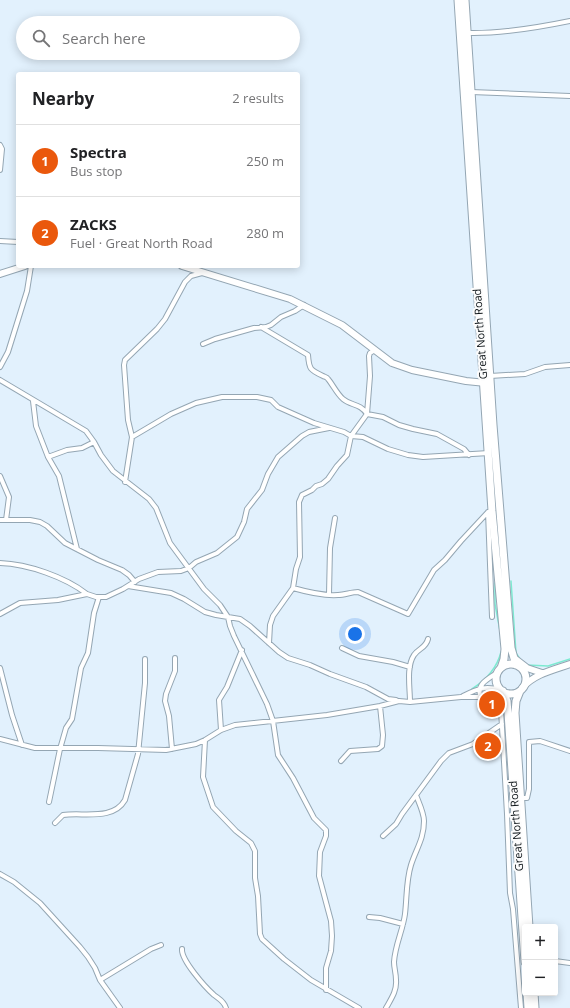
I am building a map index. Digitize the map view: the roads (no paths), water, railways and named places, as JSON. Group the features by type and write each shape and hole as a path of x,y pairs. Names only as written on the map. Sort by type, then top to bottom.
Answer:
{"main road":[{"name":"Great North Road","path":"458,0 488,381"},
{"name":"Great North Road","path":"465,0 492,453 493,511 505,649 504,659 500,670"},
{"name":"Great North Road","path":"493,511 511,648 517,665"},
{"path":"508,664 517,665 523,670 525,682 521,689 512,694 503,691 497,684 497,678 500,670 508,664"},
{"name":"Great North Road","path":"521,689 515,707 529,924"},
{"name":"Great North Road","path":"503,691 507,701 508,713 525,960"},
{"path":"527,996 528,1008"},
{"path":"534,996 534,1008"}],"street":[{"path":"466,33 482,34 492,32 508,32 570,22"},
{"path":"470,92 570,96"},
{"path":"0,145 2,149 0,170"},
{"path":"0,241 16,242"},
{"path":"0,274 20,268"},
{"path":"0,367 8,352 26,296 31,268"},
{"path":"188,268 290,299 304,305 342,326 392,363 412,370 466,381 488,381 525,374 545,367 570,365"},
{"path":"125,482 132,437 126,405 125,360 158,329 185,282 191,276 202,273"},
{"path":"204,344 215,339 254,328 266,327 304,305"},
{"path":"261,327 308,355 311,370 328,378 332,387 343,399 358,406 367,414 383,417 399,425 437,434 464,449 469,454"},
{"path":"269,644 270,626 273,616 293,588 296,569 300,557 299,502 302,494 312,490 328,479 347,455 351,436 367,414 370,381 369,356 370,353 375,350"},
{"path":"0,380 33,401 86,431 94,442 100,455 108,465 125,482 153,503 170,543 188,568 220,605 228,617 230,626 267,704 273,721 278,755 293,778 314,818 326,830 326,836 320,852 319,876 331,921 332,947 326,968 326,990"},
{"path":"132,437 171,414 190,405 222,397 263,398 270,400 278,407 329,428 344,432 351,436 363,437 388,449 416,456 423,457 492,453"},
{"path":"33,401 36,426 48,457 59,476 77,549"},
{"path":"0,563 18,565 36,570 62,579 78,587 87,594 99,597 106,597 152,574 175,572 188,568 196,562 216,553 237,537 244,522 247,509 262,490 268,474 281,453 309,432 329,428"},
{"path":"48,457 67,450 82,448 94,442"},
{"path":"0,476 9,497 6,520"},
{"path":"293,588 305,592 343,595 350,592 358,592 408,614 434,570 445,560 461,541 493,511"},
{"path":"492,617 493,511"},
{"path":"329,594 330,548 335,518"},
{"path":"0,520 30,520 40,522 47,526 65,543 98,560 122,570 129,575 134,582"},
{"path":"127,586 172,593 205,612 240,619 288,658 366,687 388,699 410,702 461,696 491,698 497,702 501,710 507,807 509,887 513,910 521,1008"},
{"path":"0,614 20,603 58,600 87,594"},
{"path":"49,802 60,749 66,728 72,719 81,668 88,653 94,613 99,597"},
{"path":"410,702 410,667 414,654 426,645 428,639"},
{"path":"342,648 359,656 410,667"},
{"path":"221,730 219,700 242,650"},
{"path":"513,657 527,668"},
{"path":"172,749 169,716 165,701 166,694 175,671 176,658"},
{"path":"55,823 63,815 101,814 108,812 122,805 125,800 138,750 145,659"},
{"path":"521,689 532,679 570,664"},
{"path":"517,665 544,673"},
{"path":"0,668 12,715 22,745"},
{"path":"484,697 480,695 480,688 483,683 500,670"},
{"path":"461,696 480,688 492,687 503,691"},
{"path":"0,739 35,748 98,748 138,750 172,749 196,744 221,730 235,725 326,715 380,706 399,701"},
{"path":"341,761 350,751 378,749 382,746 380,706"},
{"path":"383,836 396,824 441,761 449,753 467,747 502,724"},
{"path":"205,740 203,777 213,807 251,844 255,851 255,878 258,896 260,934 262,939 284,959 311,980 326,990 360,1008"},
{"path":"520,798 527,798 529,789 529,742 540,741 570,751"},
{"path":"386,1008 394,994 396,980 394,961 405,914 408,880 411,866 422,840 423,814 416,795"},
{"path":"0,874 28,892 48,911 88,957 96,968 100,980 120,1008"},
{"path":"369,918 380,918 403,924"},
{"path":"100,980 151,949 161,945"},
{"path":"182,949 182,953 192,970 214,995 222,1001 226,1008"},
{"path":"558,961 570,963"}],"waterway":[{"path":"511,581 516,653 520,659"},
{"path":"495,583 495,604 500,631"},
{"path":"472,689 482,682 494,668 501,652"},
{"path":"527,665 548,666 570,659"}],"place":[{"name":"Spectra","path":"492,704"},
{"name":"ZACKS","path":"488,746"}]}
